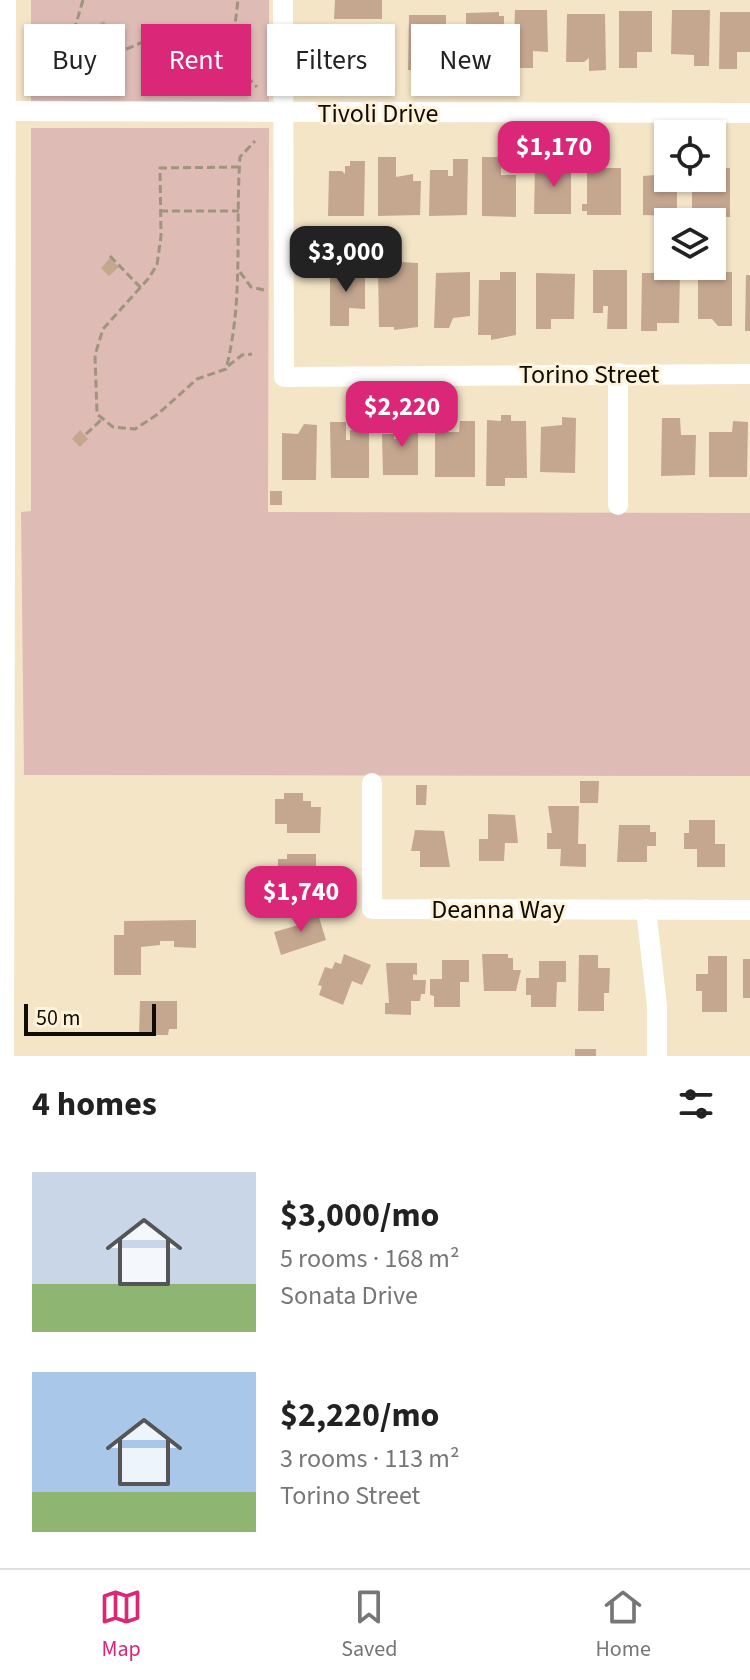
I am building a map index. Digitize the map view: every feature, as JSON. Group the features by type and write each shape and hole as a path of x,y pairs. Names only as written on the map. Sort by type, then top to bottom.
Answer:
{"street":[{"path":"4,1056 2,520 6,0"},
{"path":"283,0 283,113"},
{"name":"Tivoli Drive","path":"6,111 750,113"},
{"name":"Torino Street","path":"283,113 284,377 750,374"},
{"path":"618,373 618,505"},
{"name":"Deanna Way","path":"372,783 372,909 750,910"},
{"path":"646,909 657,1006 657,1056"}],"path":[{"path":"76,24 83,0"},
{"path":"235,24 238,0"},
{"path":"251,81 257,87"},
{"path":"226,369 237,315 240,272 240,157 255,141"},
{"path":"239,167 160,168 157,265 141,288 103,329 97,343 94,400 101,420 113,427 135,429 158,414 197,379 226,369 234,359 252,354"},
{"path":"160,211 239,211"},
{"path":"110,256 141,288"},
{"path":"240,272 243,280 259,290"},
{"path":"86,434 101,420"}],"shaded area":[{"path":"31,0 269,0 269,104 31,102 31,96 125,96 125,24 31,24"},
{"path":"31,128 269,128 268,512 750,513 750,776 24,775 21,512 31,511"}],"building":[{"path":"335,0 382,0 382,19 334,19"},
{"path":"515,10 547,10 548,52 533,51 533,68 520,68 520,24 515,24"},
{"path":"672,10 710,10 709,66 694,66 694,55 671,54"},
{"path":"619,11 652,11 652,52 637,52 637,68 619,68"},
{"path":"499,12 499,16 504,16 504,24 466,24 466,13"},
{"path":"720,12 750,12 750,52 737,52 737,69 719,69"},
{"path":"567,14 605,14 606,70 589,71 589,58 584,62 566,62"},
{"path":"409,15 446,15 446,24 411,24 411,70 408,70"},
{"path":"378,157 396,157 396,177 413,174 413,181 421,181 420,215 378,216"},
{"path":"482,157 501,157 501,175 516,175 516,217 482,216"},
{"path":"556,157 571,157 571,214 534,214 535,168 556,168"},
{"path":"587,158 600,158 600,168 621,168 621,215 587,215 587,211 582,211 582,204 587,204"},
{"path":"453,159 468,159 467,215 429,216 430,170 448,170 448,176 453,176"},
{"path":"350,161 365,161 364,216 328,216 329,171 345,174 345,166 350,166"},
{"path":"726,168 730,168 730,217 726,217 726,208 692,208 692,192 726,192"},
{"path":"654,175 654,192 677,192 677,208 654,208 654,215 643,215 643,176"},
{"path":"110,258 119,267 109,276 101,268"},
{"path":"400,262 418,263 418,327 394,330 394,327 379,327 378,269 400,269"},
{"path":"330,267 365,268 365,309 349,308 349,326 330,326"},
{"path":"593,270 627,270 627,329 607,329 608,306 603,306 603,313 593,313"},
{"path":"470,272 470,316 453,318 449,328 434,328 436,273"},
{"path":"500,272 516,272 516,335 491,340 491,335 478,335 479,280 500,280"},
{"path":"726,272 732,272 732,326 718,326 712,319 698,319 698,280 726,280"},
{"path":"536,273 575,274 574,319 551,319 551,329 536,329"},
{"path":"642,273 654,273 654,280 680,280 679,323 657,323 657,331 641,331"},
{"path":"746,275 750,275 750,331 745,331"},
{"path":"501,415 511,415 511,421 526,421 527,478 505,478 505,486 486,486 487,420 501,421"},
{"path":"398,417 418,417 418,475 383,475 382,434 394,434 394,439 398,439"},
{"path":"562,417 576,418 575,473 540,472 541,427 562,425"},
{"path":"662,418 680,418 681,435 696,435 695,475 661,476"},
{"path":"460,421 475,421 475,477 435,477 435,432 459,432"},
{"path":"733,421 748,422 747,477 709,477 709,432 732,432"},
{"path":"330,422 346,422 346,440 350,440 350,430 369,430 369,478 331,478"},
{"path":"304,424 317,425 316,480 282,480 282,433 298,434"},
{"path":"80,430 88,439 80,447 72,439"},
{"path":"270,491 282,491 282,505 270,505"},
{"path":"580,781 599,781 598,803 580,803"},
{"path":"416,785 427,785 426,805 416,805"},
{"path":"284,793 303,793 303,801 311,801 311,807 321,807 320,833 287,833 287,824 275,824 275,799 284,799"},
{"path":"548,806 579,806 578,844 586,844 586,867 560,866 561,849 547,849 547,833 552,833"},
{"path":"488,814 515,815 518,843 505,843 504,861 479,861 479,839 488,839"},
{"path":"689,820 715,820 715,844 725,844 725,867 697,867 697,849 684,849 684,833 689,833"},
{"path":"619,825 650,825 650,832 656,832 656,846 647,846 647,862 617,862"},
{"path":"415,830 444,831 450,867 420,867 420,851 411,851"},
{"path":"287,854 316,854 316,884 300,884 300,892 286,892 286,887 278,887 278,859 287,859"},
{"path":"317,911 326,940 281,955 274,932 299,925 297,916"},
{"path":"196,920 196,948 174,947 174,941 160,941 160,945 141,947 141,975 114,975 114,935 124,935 124,921"},
{"path":"344,954 371,965 362,985 352,981 343,1005 319,995 322,986 318,985 325,967 332,969 335,962 341,964"},
{"path":"482,954 508,954 508,958 513,958 513,970 521,970 516,991 484,991"},
{"path":"579,955 598,955 598,968 610,968 609,993 604,993 604,1011 578,1011"},
{"path":"708,956 727,956 727,1012 702,1012 702,991 696,991 696,974 708,974"},
{"path":"743,959 750,959 750,998 743,998"},
{"path":"442,960 469,960 469,982 460,982 460,1007 434,1007 430,979 442,979"},
{"path":"539,961 566,961 566,982 557,982 556,1007 531,1007 531,995 526,995 526,978 539,978"},
{"path":"386,963 417,963 417,975 413,974 413,980 426,980 425,994 421,994 420,1001 411,1001 411,1015 385,1014 385,1003 389,1003"},
{"path":"140,1001 177,1001 177,1029 169,1029 168,1035 139,1035"},
{"path":"575,1049 596,1049 596,1056 575,1056"}]}
